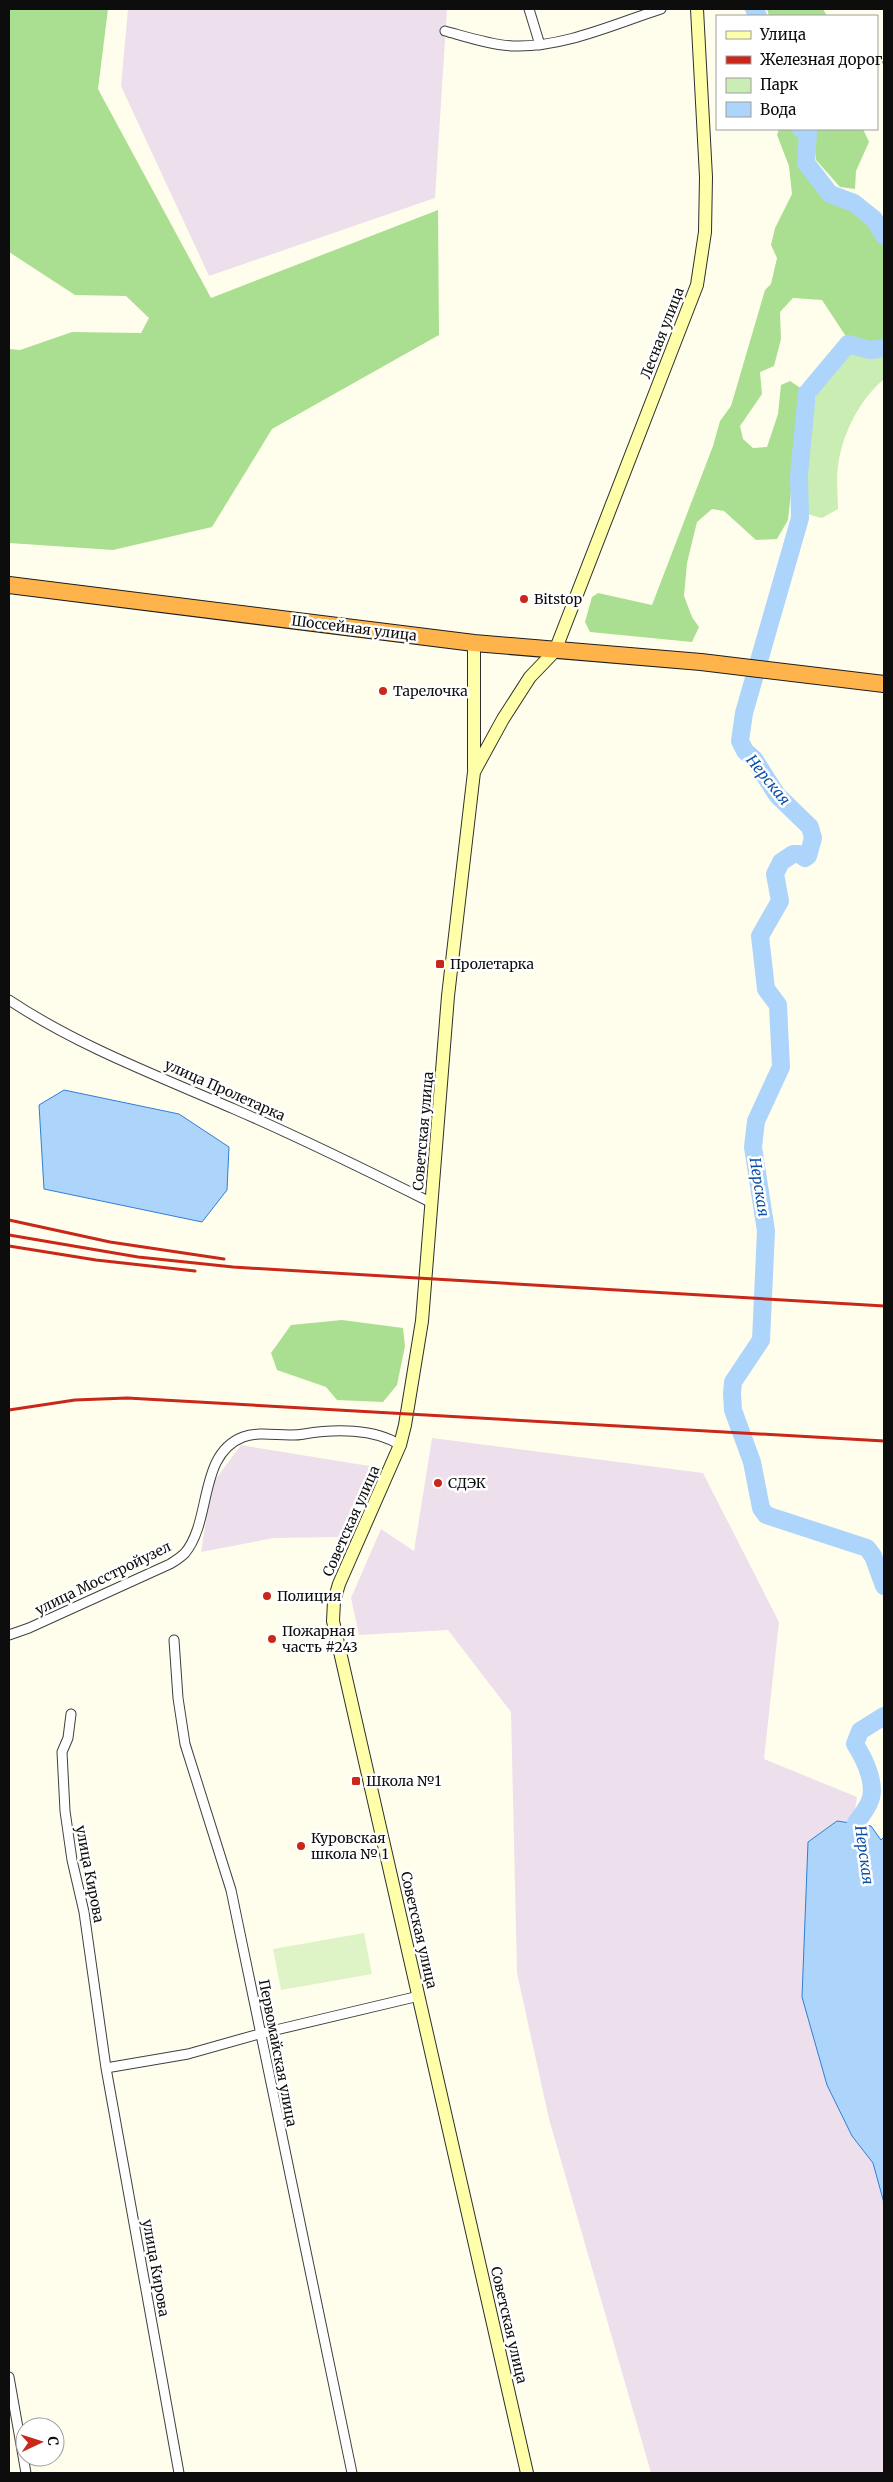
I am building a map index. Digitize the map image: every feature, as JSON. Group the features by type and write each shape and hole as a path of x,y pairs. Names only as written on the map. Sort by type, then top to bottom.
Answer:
{"highway":[{"name":"Шоссейная улица","path":"9,585 474,643 700,662 884,684"}],"street":[{"path":"529,9 540,45"},
{"path":"445,31 512,46 540,45 603,28 661,9"},
{"name":"Лесная улица","path":"555,651 697,285 705,232 706,177 697,9"},
{"path":"474,643 474,772"},
{"name":"Советская улица","path":"527,2473 333,1621 334,1601 345,1567 400,1445 422,1321 448,996 474,772 503,719 530,677 555,651"},
{"name":"улица Пролетарка","path":"9,1000 27,1012 108,1054 296,1136 432,1202"},
{"name":"улица Мосстройузел","path":"9,1634 29,1628 170,1564 185,1553 194,1536 218,1461 232,1444 242,1438 265,1434 286,1437 324,1431 352,1432 374,1435 400,1445"},
{"name":"Первомайская улица","path":"174,1640 178,1698 185,1744 231,1890 259,2034 352,2473"},
{"name":"улица Кирова","path":"71,1714 68,1738 62,1752 65,1812 72,1860 84,1912 106,2068 179,2473"},
{"path":"106,2068 188,2054 259,2034 419,1996"},
{"path":"9,2377 26,2473"}],"shaded area":[{"path":"128,9 447,9 435,198 209,276 121,86"},
{"path":"432,1438 703,1473 779,1622 764,1759 857,1797 853,1823 837,1821 808,1842 806,1916 852,2136 873,2163 884,2203 884,2473 651,2473 549,2119 517,1973 511,1712 448,1630 359,1635 351,1598 381,1529 414,1551"},
{"path":"241,1445 369,1466 359,1506 347,1537 274,1538 201,1552 212,1484"}],"green space":[{"path":"9,9 108,9 98,89 211,298 438,210 439,335 272,429 212,527 113,550 9,543 9,349 20,350 72,332 141,333 149,318 126,296 75,295 9,252"},
{"path":"767,9 823,9 826,15 769,15"},
{"path":"779,130 793,130 802,138 801,164 826,197 852,206 868,222 878,238 884,242 884,340 870,342 847,338 822,300 793,298 780,312 781,339 774,366 760,372 762,394 740,426 743,439 753,448 767,447 778,414 781,385 790,381 802,389 788,520 777,539 756,540 724,511 712,509 697,522 687,563 684,596 692,617 699,627 692,642 590,632 585,622 592,597 598,593 652,605 713,446 720,421 731,406 765,290 771,284 777,258 771,245 775,228 792,194 789,166 777,135"},
{"path":"813,130 863,130 869,142 856,171 855,189 840,187 816,160"},
{"path":"852,349 867,356 884,353 884,379 867,397 848,430 838,466 838,509 822,518 807,514 804,480 816,395 843,356"},
{"path":"342,1320 403,1328 405,1346 397,1385 383,1402 337,1400 326,1387 277,1370 271,1353 291,1325"},
{"path":"364,1933 372,1974 281,1990 273,1949"}],"water":[{"path":"64,1090 179,1114 229,1147 227,1190 202,1222 44,1189 39,1105"},
{"path":"837,1821 871,1826 881,1840 884,1837 884,2203 873,2163 852,2136 827,2085 802,1997 808,1842"}],"waterway":[{"name":"Нерская","path":"754,9 757,15"},
{"name":"Нерская","path":"803,130 808,133 806,163 830,194 854,203 874,219 884,236"},
{"name":"Нерская","path":"884,348 870,350 848,344 807,393 799,475 800,518 744,713 740,741 745,751 754,759 777,795 810,827 813,838 808,856 805,858 799,854 793,854 781,862 775,874 780,901 760,936 766,989 778,1005 781,1067 756,1121 753,1147 766,1231 761,1340 733,1382 732,1394 733,1410 752,1462 761,1508 766,1515 867,1548 873,1556 884,1586"},
{"name":"Нерская","path":"860,1846 856,1823 869,1803 872,1789 866,1764 855,1744 860,1731 884,1716"}],"railway":[{"path":"9,1220 110,1242 224,1259"},
{"path":"9,1235 138,1257 233,1267 884,1306"},
{"path":"9,1246 96,1260 195,1271"},
{"path":"9,1410 75,1400 127,1398 884,1441"}],"place":[{"name":"Bitstop","path":"524,599"},
{"name":"Тарелочка","path":"383,691"},
{"name":"Пролетарка","path":"440,964"},
{"name":"СДЭК","path":"438,1483"},
{"name":"Полиция","path":"267,1596"},
{"name":"Пожарная часть #243","path":"272,1639"},
{"name":"Школа №1","path":"356,1781"},
{"name":"Куровская школа № 1","path":"301,1846"}]}
